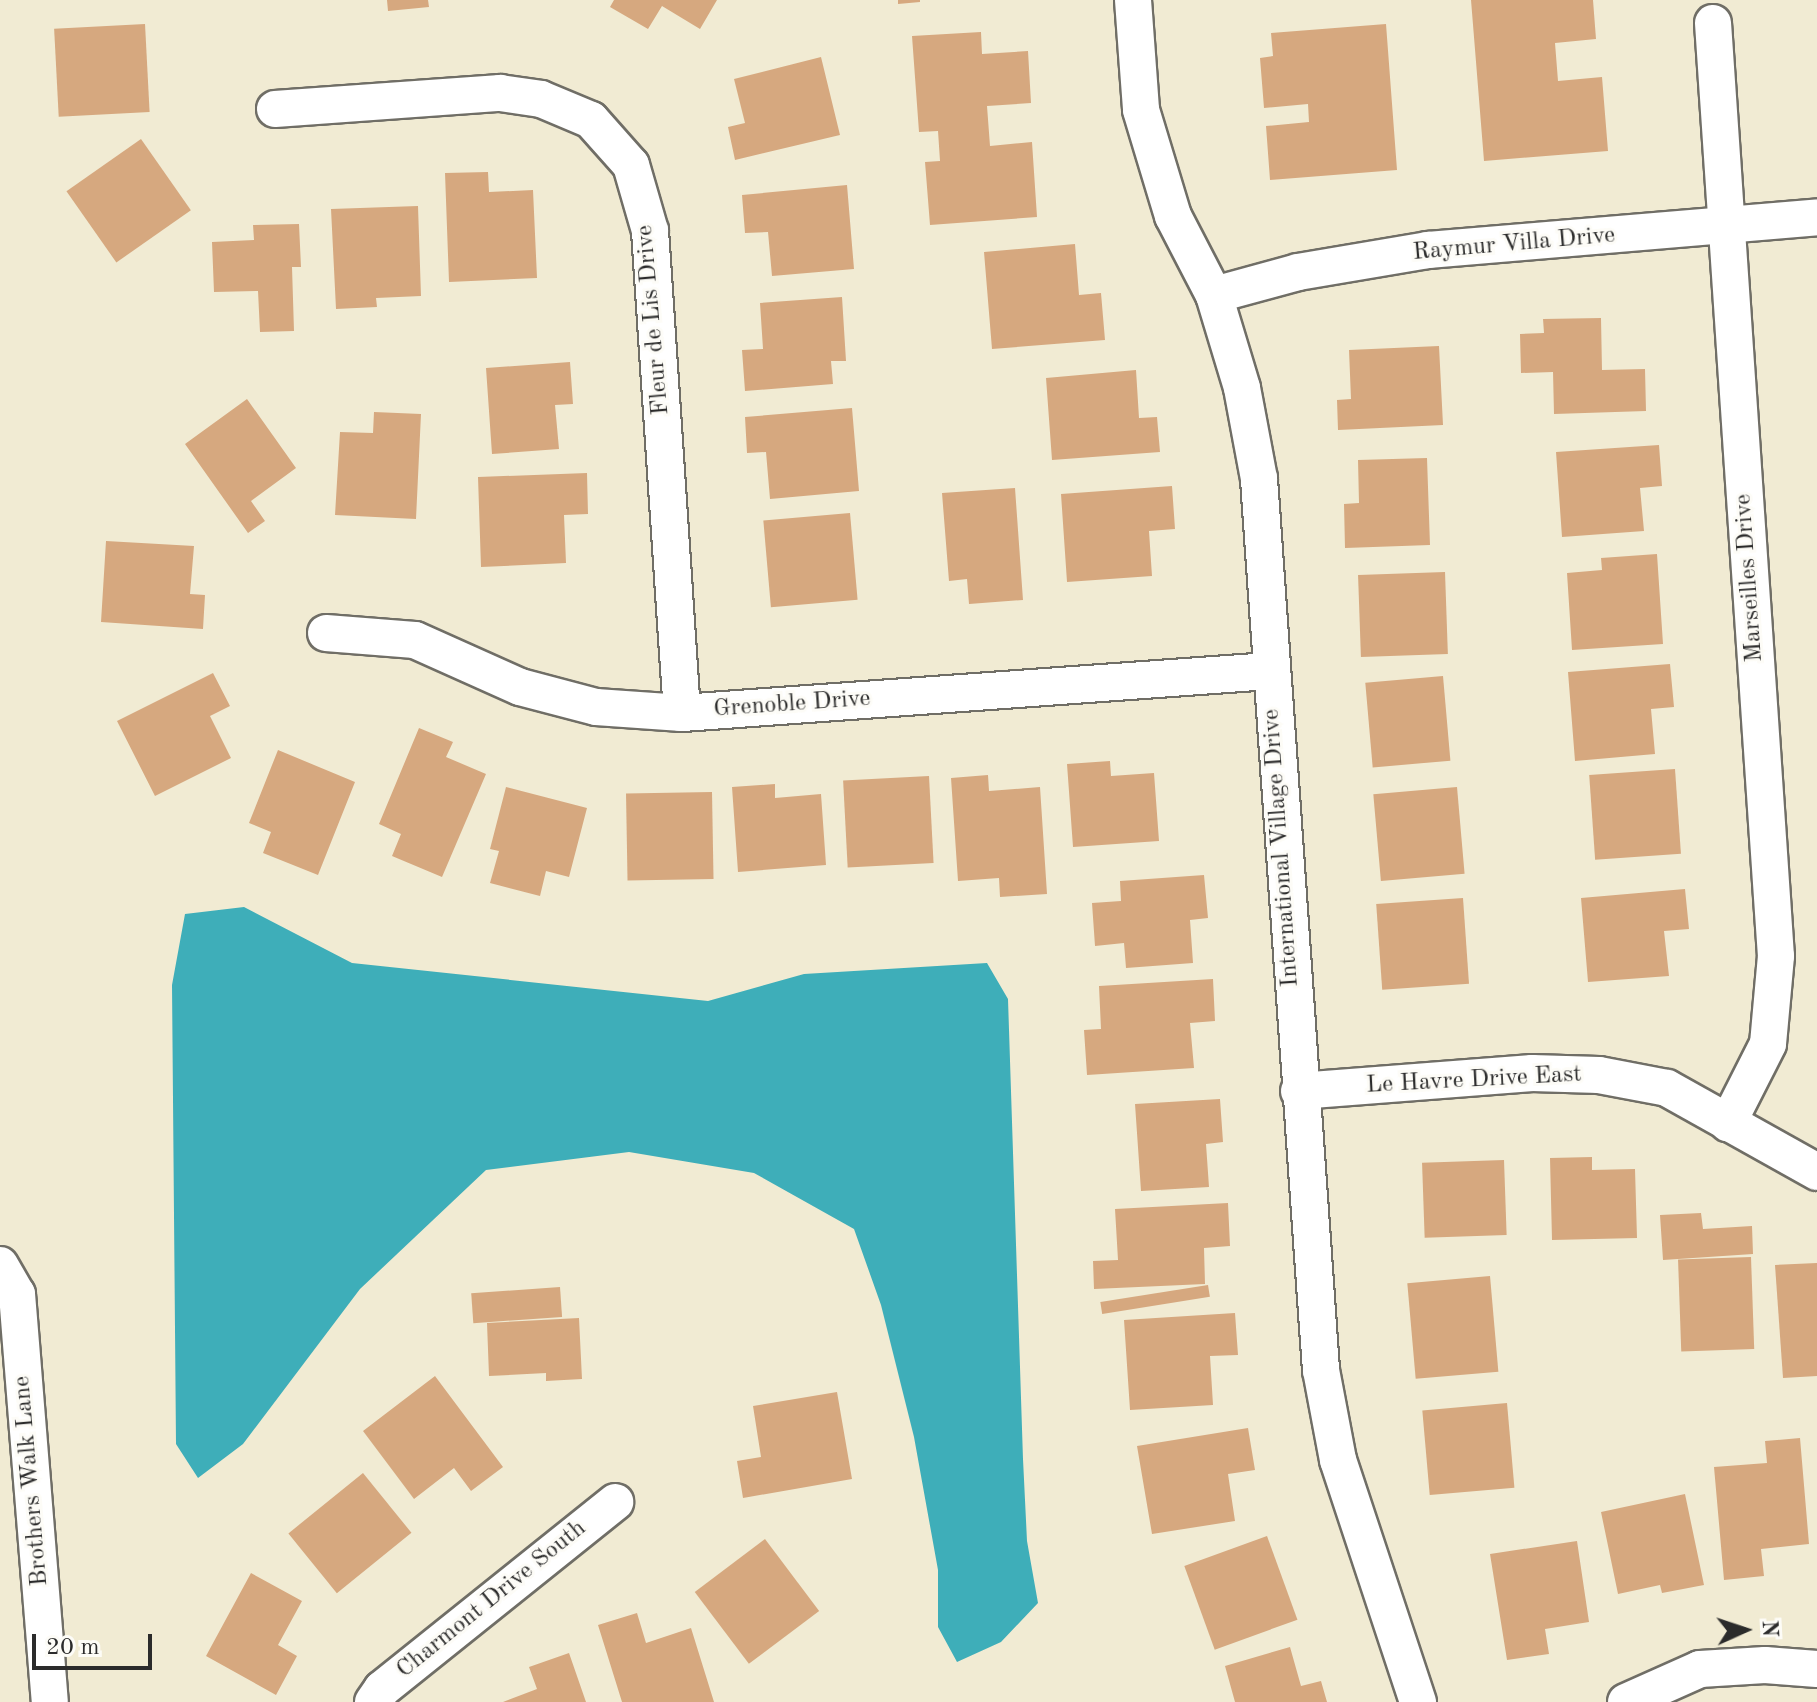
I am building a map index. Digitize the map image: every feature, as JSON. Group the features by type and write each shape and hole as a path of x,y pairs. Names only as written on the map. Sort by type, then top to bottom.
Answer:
{"street":[{"name":"International Village Drive","path":"1133,0 1141,110 1173,216 1214,295 1242,388 1259,479 1269,671 1311,1278 1338,1460 1418,1702"},
{"name":"Marseilles Drive","path":"1713,23 1776,956 1768,1044 1728,1123"},
{"name":"Fleur de Lis Drive","path":"275,109 500,93 541,99 591,120 631,165 650,231 682,713"},
{"name":"Raymur Villa Drive","path":"1214,295 1298,272 1428,250 1726,228 1817,217"},
{"name":"Grenoble Drive","path":"326,633 415,640 520,687 596,707 682,713 1269,671"},
{"name":"Le Havre Drive East","path":"1299,1091 1532,1073 1599,1075 1667,1088 1817,1172"},
{"name":"Brothers Walk Lane","path":"0,1265 17,1294 50,1702"},
{"name":"Charmont Drive South","path":"373,1702 382,1689 615,1502"},
{"path":"1626,1702 1700,1669 1765,1665 1817,1669"}],"water":[{"path":"244,907 352,963 708,1001 804,974 987,963 1008,999 1027,1541 1038,1603 1001,1642 957,1662 938,1627 938,1570 914,1437 881,1305 854,1229 754,1173 629,1152 486,1170 360,1289 243,1444 198,1478 176,1444 172,985 185,914"}],"building":[{"path":"387,0 428,0 429,7 388,11"},
{"path":"614,0 717,0 700,29 662,6 648,29 610,7"},
{"path":"898,0 920,0 920,2 898,4"},
{"path":"1471,0 1593,0 1596,39 1555,43 1558,81 1602,77 1608,151 1484,161"},
{"path":"145,24 150,112 59,117 54,29"},
{"path":"1386,24 1397,170 1270,180 1266,126 1309,122 1308,104 1264,108 1260,58 1273,56 1271,33"},
{"path":"981,32 982,54 1028,51 1031,103 987,106 990,146 1032,142 1037,217 930,225 925,162 940,161 938,131 919,132 912,36"},
{"path":"821,57 840,135 735,160 728,127 745,123 734,79"},
{"path":"141,139 191,210 116,262 66,191"},
{"path":"488,172 489,192 533,190 537,278 449,282 445,173"},
{"path":"847,185 854,269 772,276 768,232 745,233 742,195"},
{"path":"418,206 421,296 376,298 377,307 336,309 331,209"},
{"path":"299,224 301,267 292,267 294,331 260,332 258,291 214,292 212,242 254,240 253,225"},
{"path":"1075,244 1079,295 1101,293 1105,340 992,349 984,252"},
{"path":"842,297 846,361 831,361 833,384 745,391 742,350 763,349 760,303"},
{"path":"1601,318 1602,370 1645,369 1646,411 1554,414 1553,372 1521,373 1520,334 1544,333 1543,319"},
{"path":"1439,346 1443,425 1338,430 1337,400 1351,399 1349,350"},
{"path":"570,362 573,404 555,405 559,449 492,454 486,368"},
{"path":"1136,370 1139,418 1157,417 1160,452 1052,460 1046,378"},
{"path":"247,399 296,468 251,501 265,521 248,533 185,444"},
{"path":"852,408 859,491 770,499 766,452 747,453 745,417"},
{"path":"374,412 421,414 416,519 335,515 340,432 373,433"},
{"path":"1659,445 1662,486 1640,488 1644,531 1562,537 1556,452"},
{"path":"1427,458 1430,545 1345,548 1344,504 1359,503 1358,460"},
{"path":"587,473 588,514 564,515 566,563 481,567 478,477"},
{"path":"1172,486 1175,529 1149,531 1152,576 1067,582 1061,494"},
{"path":"1015,488 1023,600 969,604 967,579 949,581 942,493"},
{"path":"850,513 858,600 771,607 763,521"},
{"path":"106,541 194,546 190,594 205,595 203,629 101,622"},
{"path":"1657,554 1663,644 1572,650 1567,573 1602,570 1601,558"},
{"path":"1445,572 1448,654 1361,657 1358,575"},
{"path":"1670,664 1674,707 1651,709 1655,754 1575,761 1568,672"},
{"path":"213,673 230,706 210,716 231,758 155,796 117,721"},
{"path":"1443,676 1450,761 1373,767 1365,683"},
{"path":"419,728 453,742 446,757 486,774 442,877 392,856 401,834 379,824"},
{"path":"278,750 355,782 318,875 263,853 271,832 249,823"},
{"path":"1110,761 1111,776 1154,773 1159,841 1073,847 1067,764"},
{"path":"1675,769 1681,854 1595,860 1589,775"},
{"path":"988,775 989,791 1040,787 1047,894 1000,897 999,878 958,881 951,778"},
{"path":"929,776 934,863 848,867 843,781"},
{"path":"775,784 775,798 821,794 826,865 738,872 732,787"},
{"path":"506,787 587,808 569,877 546,871 540,896 490,883 499,851 490,849"},
{"path":"1457,787 1465,874 1381,881 1373,794"},
{"path":"712,792 714,879 628,880 626,794"},
{"path":"1204,875 1208,918 1190,920 1193,963 1126,968 1124,943 1095,946 1092,903 1121,901 1120,881"},
{"path":"1685,889 1689,929 1664,931 1669,976 1588,982 1581,898"},
{"path":"1463,898 1469,984 1382,990 1376,904"},
{"path":"1213,979 1215,1021 1190,1023 1194,1068 1087,1075 1084,1030 1101,1029 1099,986"},
{"path":"1220,1099 1223,1142 1206,1144 1209,1187 1141,1191 1135,1104"},
{"path":"1592,1157 1592,1170 1635,1169 1637,1238 1552,1240 1550,1158"},
{"path":"1504,1160 1507,1235 1425,1238 1422,1163"},
{"path":"1228,1203 1230,1246 1204,1248 1205,1284 1094,1289 1093,1261 1118,1260 1115,1209"},
{"path":"1701,1213 1703,1229 1752,1226 1753,1254 1663,1260 1660,1215"},
{"path":"1751,1257 1754,1349 1681,1351 1678,1260"},
{"path":"1817,1263 1817,1376 1783,1378 1775,1265"},
{"path":"1490,1276 1498,1372 1416,1379 1407,1283"},
{"path":"1208,1285 1210,1297 1102,1314 1100,1302"},
{"path":"560,1287 562,1317 473,1323 471,1293"},
{"path":"1235,1313 1238,1355 1210,1356 1213,1405 1130,1410 1124,1320"},
{"path":"579,1318 582,1379 546,1381 546,1373 489,1376 487,1323"},
{"path":"435,1376 503,1467 471,1491 454,1468 414,1499 363,1431"},
{"path":"837,1392 852,1479 743,1498 737,1461 761,1457 753,1406"},
{"path":"1507,1403 1514,1488 1430,1495 1422,1410"},
{"path":"1248,1428 1255,1470 1228,1474 1235,1521 1152,1534 1137,1446"},
{"path":"1800,1438 1809,1544 1761,1549 1764,1576 1724,1580 1714,1467 1767,1463 1765,1441"},
{"path":"363,1473 411,1533 337,1593 288,1533"},
{"path":"1685,1494 1704,1585 1662,1593 1660,1585 1618,1594 1601,1512"},
{"path":"1267,1536 1297,1620 1215,1650 1184,1566"},
{"path":"765,1539 819,1611 749,1664 695,1592"},
{"path":"1577,1541 1589,1622 1545,1629 1549,1654 1507,1660 1490,1554"},
{"path":"251,1573 302,1601 278,1645 297,1656 276,1695 206,1656"},
{"path":"637,1613 646,1643 691,1628 714,1702 622,1702 598,1625"},
{"path":"1290,1647 1301,1686 1321,1681 1327,1702 1235,1702 1225,1666"},
{"path":"569,1653 586,1702 503,1702 537,1689 529,1667"}]}
